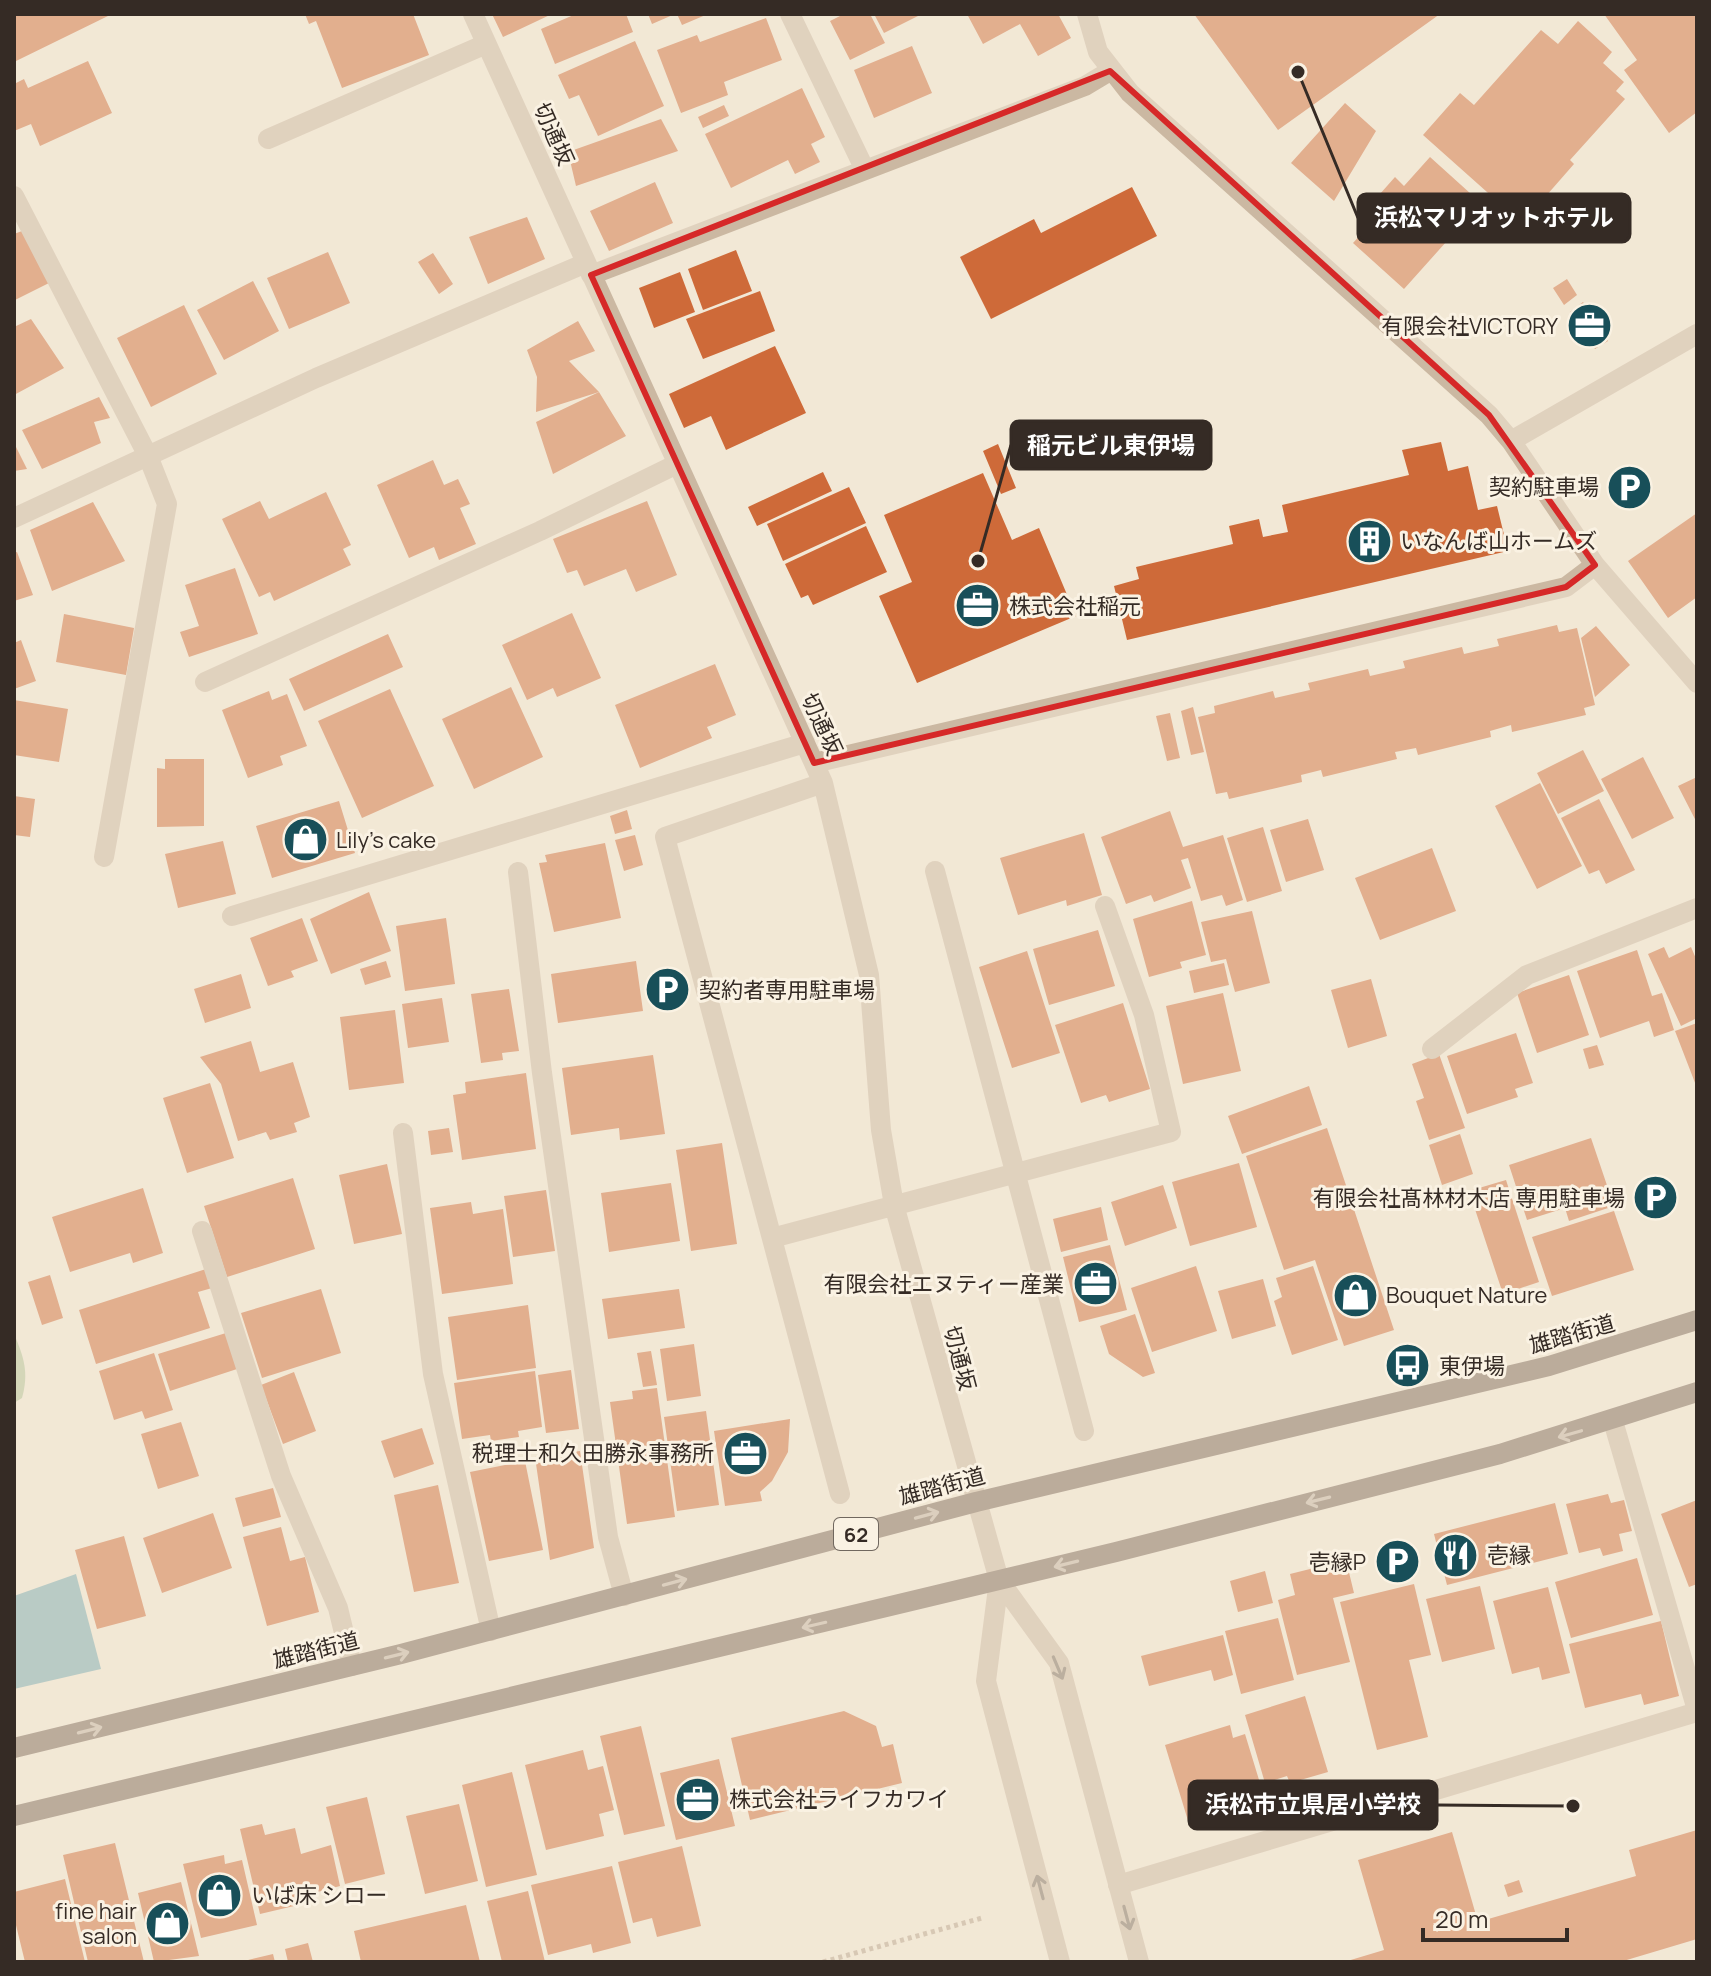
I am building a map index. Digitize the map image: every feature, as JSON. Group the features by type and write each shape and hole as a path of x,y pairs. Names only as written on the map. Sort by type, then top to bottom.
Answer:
{"main road":[{"name":"雄踏街道","path":"14,1748 491,1631 976,1502 1549,1366 1697,1320"},
{"path":"14,1816 999,1580 1500,1454 1613,1421 1697,1392"}],"street":[{"name":"切通坂","path":"473,14 823,783 869,975 881,1130 894,1205 999,1580"},
{"path":"790,14 865,170"},
{"path":"1087,14 1098,52 1130,93 1466,394 1511,441 1595,565 1697,683"},
{"path":"268,139 486,44"},
{"path":"14,518 316,378 588,269 865,170 1085,86 1110,71"},
{"path":"14,196 148,456 167,504 104,857"},
{"path":"1511,441 1697,334"},
{"path":"205,682 540,531 677,464"},
{"path":"814,763 1566,587 1595,565"},
{"path":"232,916 805,743"},
{"path":"823,783 665,837 840,1494"},
{"path":"935,871 1084,1431"},
{"path":"518,872 542,1073 608,1537 624,1596"},
{"path":"772,1238 1171,1132 1144,1015 1105,906"},
{"path":"1432,1049 1527,975 1697,908"},
{"path":"403,1133 433,1374 491,1631"},
{"path":"202,1231 276,1463 338,1608 352,1666"},
{"path":"1118,1885 1697,1711 1613,1421"},
{"path":"999,1580 1059,1663 1139,1962"},
{"path":"999,1580 986,1681 1060,1962"}],"path":[{"path":"823,1962 982,1918"}],"highlighted area":[{"path":"1110,71 1489,415 1595,565 1566,587 814,763 591,275"}],"green space":[{"path":"14,1334 25,1373 22,1398 14,1403"}],"water":[{"path":"76,1574 101,1669 14,1689 14,1596"}],"building":[{"path":"14,14 107,14 108,16 14,62"},
{"path":"305,14 413,14 429,55 342,88 316,21 309,24"},
{"path":"492,14 552,14 503,37"},
{"path":"576,14 626,14 633,32 555,64 541,29"},
{"path":"648,14 675,14 652,24"},
{"path":"677,14 708,14 682,25"},
{"path":"844,14 870,14 885,43 850,60 830,21"},
{"path":"874,14 922,14 884,33"},
{"path":"967,14 1058,14 1071,38 1038,56 1020,24 983,44"},
{"path":"1194,14 1440,14 1278,130"},
{"path":"1604,14 1697,14 1697,112 1669,133 1624,70 1637,60"},
{"path":"766,18 782,60 724,82 728,95 681,113 657,50 697,35 700,42"},
{"path":"1578,21 1612,52 1603,63 1624,82 1616,91 1625,99 1570,160 1574,164 1546,196 1568,215 1543,242 1423,135 1460,93 1474,105 1541,30 1558,44"},
{"path":"635,41 664,106 598,136 579,95 569,99 558,75"},
{"path":"912,46 932,93 874,118 854,70"},
{"path":"88,61 112,113 40,146 31,124 14,131 14,84 24,79 28,88"},
{"path":"802,88 825,137 811,144 820,162 795,174 788,160 731,188 705,134"},
{"path":"1345,103 1376,131 1334,201 1291,163"},
{"path":"724,105 729,116 703,128 698,117"},
{"path":"661,119 678,151 576,186 568,152"},
{"path":"1430,157 1481,203 1404,289 1353,243 1374,220 1364,212 1395,177 1404,186"},
{"path":"655,182 673,223 609,251 590,211"},
{"path":"1132,187 1157,236 991,319 960,257 1034,219 1041,233"},
{"path":"527,217 545,259 488,284 469,237"},
{"path":"22,231 57,279 15,300 14,234"},
{"path":"736,250 752,291 703,310 688,269"},
{"path":"328,252 350,303 289,329 267,278"},
{"path":"433,253 453,284 439,294 418,262"},
{"path":"680,272 695,312 654,328 639,288"},
{"path":"1567,279 1577,295 1564,305 1553,288"},
{"path":"253,281 279,331 224,360 197,310"},
{"path":"760,291 775,331 703,359 686,319"},
{"path":"1583,302 1608,341 1595,349 1570,312"},
{"path":"184,305 217,374 151,407 117,338"},
{"path":"31,319 64,368 14,395 14,327"},
{"path":"578,321 595,351 569,361 599,392 536,412 537,377 527,350"},
{"path":"775,346 806,413 726,450 711,416 684,428 669,394"},
{"path":"599,392 626,436 553,474 536,422"},
{"path":"99,397 110,418 94,422 101,443 42,469 22,430"},
{"name":"いなんば山ホームズ","path":"1441,442 1448,471 1468,466 1478,510 1497,506 1508,551 1127,640 1114,586 1139,579 1136,567 1233,544 1229,526 1259,519 1263,537 1288,532 1282,505 1409,475 1402,450"},
{"path":"14,443 27,469 14,471"},
{"path":"998,444 1016,488 1001,494 983,451"},
{"path":"433,460 444,485 458,479 470,504 460,508 476,544 439,560 434,547 409,558 377,485"},
{"path":"823,472 832,491 757,526 748,507"},
{"path":"983,473 1012,540 1039,528 1076,616 917,683 879,596 912,582 884,515"},
{"path":"849,487 866,523 783,561 767,524"},
{"path":"326,492 351,545 343,549 351,565 274,601 270,592 259,597 222,519 260,501 269,519"},
{"path":"647,501 677,575 636,592 626,569 584,586 577,570 567,573 553,539"},
{"path":"93,502 125,561 52,591 30,530"},
{"path":"1697,513 1697,597 1668,618 1628,561"},
{"path":"866,526 887,572 813,605 808,595 801,598 785,564"},
{"path":"17,552 33,595 14,601 14,553"},
{"path":"235,568 258,634 189,657 180,632 199,626 185,585"},
{"path":"572,613 601,678 557,697 553,688 527,700 502,645"},
{"path":"64,614 134,628 126,675 56,662"},
{"path":"1557,625 1559,632 1577,628 1595,705 1584,708 1586,715 1512,732 1511,725 1490,731 1491,737 1418,755 1416,748 1395,752 1397,759 1323,777 1321,770 1301,775 1302,782 1229,799 1227,792 1216,794 1198,717 1215,713 1214,706 1273,691 1275,698 1310,690 1308,683 1368,669 1370,676 1405,668 1403,661 1462,647 1464,654 1499,646 1497,639"},
{"path":"1596,626 1630,665 1595,697 1581,638"},
{"path":"388,634 403,667 304,711 289,679"},
{"path":"21,640 36,681 14,689 14,643"},
{"path":"715,664 736,715 707,727 712,738 640,768 615,705"},
{"path":"511,687 543,757 474,789 442,719"},
{"path":"390,689 434,786 362,818 318,721"},
{"path":"269,691 272,700 287,694 307,746 280,756 283,765 248,778 222,710"},
{"path":"14,700 68,709 59,762 14,755"},
{"path":"1193,707 1204,752 1191,755 1181,711"},
{"path":"1170,713 1180,758 1167,761 1156,716"},
{"path":"1583,750 1604,791 1558,814 1537,773"},
{"path":"1643,757 1674,818 1632,839 1601,779"},
{"path":"165,759 204,759 204,826 157,827 157,768 165,769"},
{"path":"1697,777 1697,823 1678,786"},
{"path":"1540,783 1582,866 1537,889 1495,806"},
{"path":"14,796 35,799 30,837 14,835"},
{"path":"1599,799 1635,870 1606,884 1599,870 1589,874 1561,818"},
{"path":"339,801 355,853 272,878 256,826"},
{"path":"627,810 632,829 615,834 610,816"},
{"path":"1170,811 1183,847 1223,835 1243,900 1226,906 1222,895 1201,901 1188,858 1181,860 1191,888 1154,902 1151,895 1126,904 1101,837"},
{"path":"1308,819 1324,870 1286,882 1270,830"},
{"path":"1263,827 1282,891 1247,902 1227,838"},
{"path":"1084,833 1102,895 1067,906 1066,900 1018,915 1000,858"},
{"path":"635,835 643,865 624,871 615,840"},
{"path":"223,841 236,894 178,908 165,854"},
{"path":"605,843 621,918 554,932 539,863 547,862 545,855"},
{"path":"1432,848 1456,911 1380,940 1355,878"},
{"path":"369,892 391,951 331,974 310,919"},
{"path":"1192,901 1206,955 1180,962 1182,968 1149,977 1133,919"},
{"path":"1252,911 1270,983 1235,992 1226,959 1211,962 1201,922"},
{"path":"302,918 318,961 291,971 294,977 268,986 250,938"},
{"path":"446,918 455,984 405,991 396,926"},
{"path":"1098,930 1115,986 1049,1005 1033,949"},
{"path":"1664,947 1669,958 1691,947 1697,961 1697,1018 1681,1026 1648,954"},
{"path":"1637,950 1652,996 1662,993 1674,1030 1654,1037 1649,1021 1600,1038 1577,971"},
{"path":"1027,951 1060,1053 1012,1068 979,967"},
{"path":"386,961 391,977 365,985 360,969"},
{"path":"636,961 643,1011 558,1023 551,974"},
{"path":"1224,963 1229,985 1194,993 1189,971"},
{"path":"241,974 251,1008 205,1023 194,989"},
{"path":"1569,975 1589,1035 1537,1053 1517,993"},
{"path":"1371,979 1387,1036 1348,1048 1331,990"},
{"path":"509,989 519,1051 502,1053 503,1060 481,1063 471,994"},
{"path":"1223,993 1241,1071 1183,1084 1166,1006"},
{"path":"442,998 449,1042 408,1048 402,1004"},
{"path":"1123,1003 1150,1089 1109,1102 1106,1095 1081,1103 1055,1025"},
{"path":"395,1010 404,1083 349,1090 340,1017"},
{"path":"1697,1023 1697,1088 1675,1031"},
{"path":"1516,1033 1533,1083 1515,1089 1518,1097 1467,1114 1447,1056"},
{"path":"251,1041 260,1072 293,1062 310,1117 294,1123 297,1132 270,1140 266,1132 238,1141 221,1084 200,1057"},
{"path":"1597,1045 1604,1065 1589,1069 1583,1049"},
{"path":"1439,1054 1465,1128 1429,1140 1416,1101 1424,1098 1412,1064"},
{"path":"653,1055 665,1134 620,1140 619,1128 571,1135 562,1068"},
{"path":"526,1073 536,1149 462,1160 453,1095 466,1093 465,1082"},
{"path":"210,1083 234,1158 187,1173 163,1098"},
{"path":"1309,1086 1322,1125 1242,1154 1228,1116"},
{"path":"449,1128 453,1152 431,1155 428,1131"},
{"path":"1327,1128 1394,1330 1344,1346 1315,1260 1284,1270 1246,1156"},
{"path":"1460,1134 1473,1174 1442,1185 1429,1145"},
{"path":"1591,1138 1614,1206 1569,1221 1565,1208 1527,1220 1509,1165"},
{"path":"722,1143 737,1244 691,1251 676,1150"},
{"path":"1239,1163 1257,1227 1190,1246 1172,1182"},
{"path":"387,1164 402,1234 354,1244 339,1175"},
{"path":"293,1178 315,1249 227,1277 204,1206"},
{"path":"1506,1180 1539,1282 1503,1294 1469,1191"},
{"path":"671,1183 680,1241 609,1252 601,1193"},
{"path":"1163,1185 1177,1228 1125,1246 1111,1202"},
{"path":"143,1188 163,1253 133,1263 130,1253 70,1272 52,1217"},
{"path":"546,1190 555,1251 513,1257 504,1196"},
{"path":"471,1202 473,1214 503,1209 513,1284 442,1294 430,1208"},
{"path":"1101,1207 1108,1240 1061,1252 1053,1219"},
{"path":"1614,1211 1634,1270 1552,1296 1532,1237"},
{"path":"1110,1245 1127,1310 1079,1322 1063,1257"},
{"path":"1196,1266 1217,1331 1152,1352 1131,1288"},
{"path":"1313,1266 1338,1340 1292,1355 1274,1301 1282,1297 1276,1278"},
{"path":"206,1269 212,1288 198,1292 210,1328 96,1364 79,1310"},
{"path":"50,1275 63,1318 42,1325 28,1282"},
{"path":"1263,1279 1276,1326 1232,1339 1218,1291"},
{"path":"321,1289 341,1353 262,1378 241,1313"},
{"path":"679,1289 685,1328 608,1339 602,1299"},
{"path":"528,1305 536,1368 457,1380 448,1317"},
{"path":"1135,1314 1155,1373 1143,1377 1109,1354 1100,1326"},
{"path":"226,1333 237,1369 170,1391 158,1354"},
{"path":"694,1344 701,1396 667,1401 660,1349"},
{"path":"651,1351 657,1385 643,1387 637,1353"},
{"path":"154,1353 173,1410 145,1419 142,1411 114,1420 99,1371"},
{"path":"571,1370 579,1429 546,1433 538,1375"},
{"path":"535,1371 542,1427 518,1431 519,1437 491,1441 490,1435 462,1439 454,1383"},
{"path":"294,1372 316,1431 283,1444 261,1385"},
{"path":"657,1388 675,1517 627,1524 610,1402 633,1399 632,1391"},
{"path":"706,1411 719,1505 677,1511 664,1417"},
{"path":"790,1419 788,1452 772,1481 760,1492 762,1501 725,1506 714,1431"},
{"path":"181,1422 199,1476 158,1489 141,1434"},
{"path":"422,1428 434,1464 394,1478 381,1441"},
{"path":"580,1451 594,1548 550,1560 535,1457"},
{"path":"525,1461 543,1550 489,1561 470,1472"},
{"path":"438,1485 459,1583 414,1592 394,1495"},
{"path":"273,1488 281,1517 243,1527 235,1498"},
{"path":"1608,1494 1611,1503 1624,1500 1632,1531 1619,1534 1623,1551 1603,1556 1600,1548 1579,1553 1566,1504"},
{"path":"1697,1500 1697,1584 1689,1587 1661,1514"},
{"path":"1555,1503 1568,1554 1447,1585 1434,1534"},
{"path":"213,1513 232,1568 162,1593 143,1538"},
{"path":"281,1527 290,1561 305,1557 319,1612 267,1626 243,1537"},
{"path":"124,1536 146,1616 97,1629 75,1550"},
{"path":"1637,1558 1653,1615 1571,1638 1555,1582"},
{"path":"1346,1560 1354,1593 1333,1598 1350,1662 1297,1675 1278,1600 1295,1595 1290,1574"},
{"path":"1265,1571 1273,1603 1238,1612 1230,1581"},
{"path":"1414,1584 1431,1655 1409,1660 1428,1737 1377,1750 1340,1602"},
{"path":"1480,1586 1495,1649 1442,1662 1426,1599"},
{"path":"1548,1587 1570,1673 1542,1680 1539,1667 1512,1674 1493,1601"},
{"path":"1278,1618 1294,1680 1241,1694 1225,1631"},
{"path":"1661,1621 1679,1696 1644,1705 1641,1694 1585,1708 1569,1644"},
{"path":"1223,1635 1233,1675 1214,1681 1211,1670 1149,1686 1141,1656"},
{"path":"1305,1696 1328,1772 1290,1783 1287,1776 1265,1783 1245,1715"},
{"path":"844,1711 876,1726 882,1747 893,1744 902,1783 750,1820 731,1738"},
{"path":"1230,1725 1233,1738 1245,1734 1267,1806 1241,1814 1239,1808 1189,1824 1165,1745"},
{"path":"641,1726 665,1826 624,1835 600,1736"},
{"path":"583,1750 588,1770 603,1766 614,1810 599,1814 604,1836 546,1850 525,1765"},
{"path":"719,1759 735,1826 676,1840 660,1773"},
{"path":"512,1772 537,1875 486,1887 462,1785"},
{"path":"367,1797 385,1874 345,1884 326,1807"},
{"path":"459,1804 478,1881 425,1894 406,1816"},
{"path":"262,1824 265,1835 295,1828 301,1854 331,1845 340,1886 310,1894 311,1902 260,1914 240,1829"},
{"path":"1697,1830 1697,1939 1620,1962 1344,1962 1384,1950 1358,1860 1452,1832 1478,1922 1636,1876 1629,1850"},
{"path":"115,1843 144,1962 88,1962 63,1855"},
{"path":"682,1846 701,1926 657,1937 652,1918 633,1923 618,1862"},
{"name":"いば床 シロー","path":"224,1855 225,1864 242,1860 257,1925 201,1938 183,1864"},
{"path":"612,1866 631,1943 593,1953 591,1944 548,1955 531,1885"},
{"path":"65,1879 85,1962 25,1962 14,1917 14,1892"},
{"path":"1519,1880 1523,1892 1508,1897 1504,1885"},
{"name":"fine hair salon","path":"181,1882 199,1956 154,1962 138,1893"},
{"path":"528,1891 545,1962 502,1962 487,1901"},
{"path":"466,1905 480,1962 361,1962 354,1931"},
{"path":"308,1943 313,1962 288,1962 285,1949"},
{"path":"273,1954 275,1962 244,1962 244,1961"}],"place":[{"name":"浜松マリオットホテル","path":"1298,72"},
{"name":"有限会社VICTORY","path":"1589,326"},
{"name":"契約駐車場","path":"1630,487"},
{"name":"いなんば山ホームズ","path":"1369,541"},
{"name":"稲元ビル東伊場","path":"978,561"},
{"name":"株式会社稲元","path":"978,606"},
{"name":"Lily's cake","path":"305,840"},
{"name":"契約者専用駐車場","path":"668,990"},
{"name":"有限会社髙林材木店 専用駐車場","path":"1656,1198"},
{"name":"有限会社エヌティー産業","path":"1095,1284"},
{"name":"Bouquet Nature","path":"1355,1295"},
{"name":"東伊場","path":"1408,1366"},
{"name":"税理士和久田勝永事務所","path":"745,1453"},
{"name":"壱縁","path":"1456,1555"},
{"name":"壱縁P","path":"1397,1562"},
{"name":"株式会社ライフカワイ","path":"698,1799"},
{"name":"浜松市立県居小学校","path":"1573,1806"},
{"name":"いば床 シロー","path":"220,1895"},
{"name":"fine hair salon","path":"168,1924"}]}
